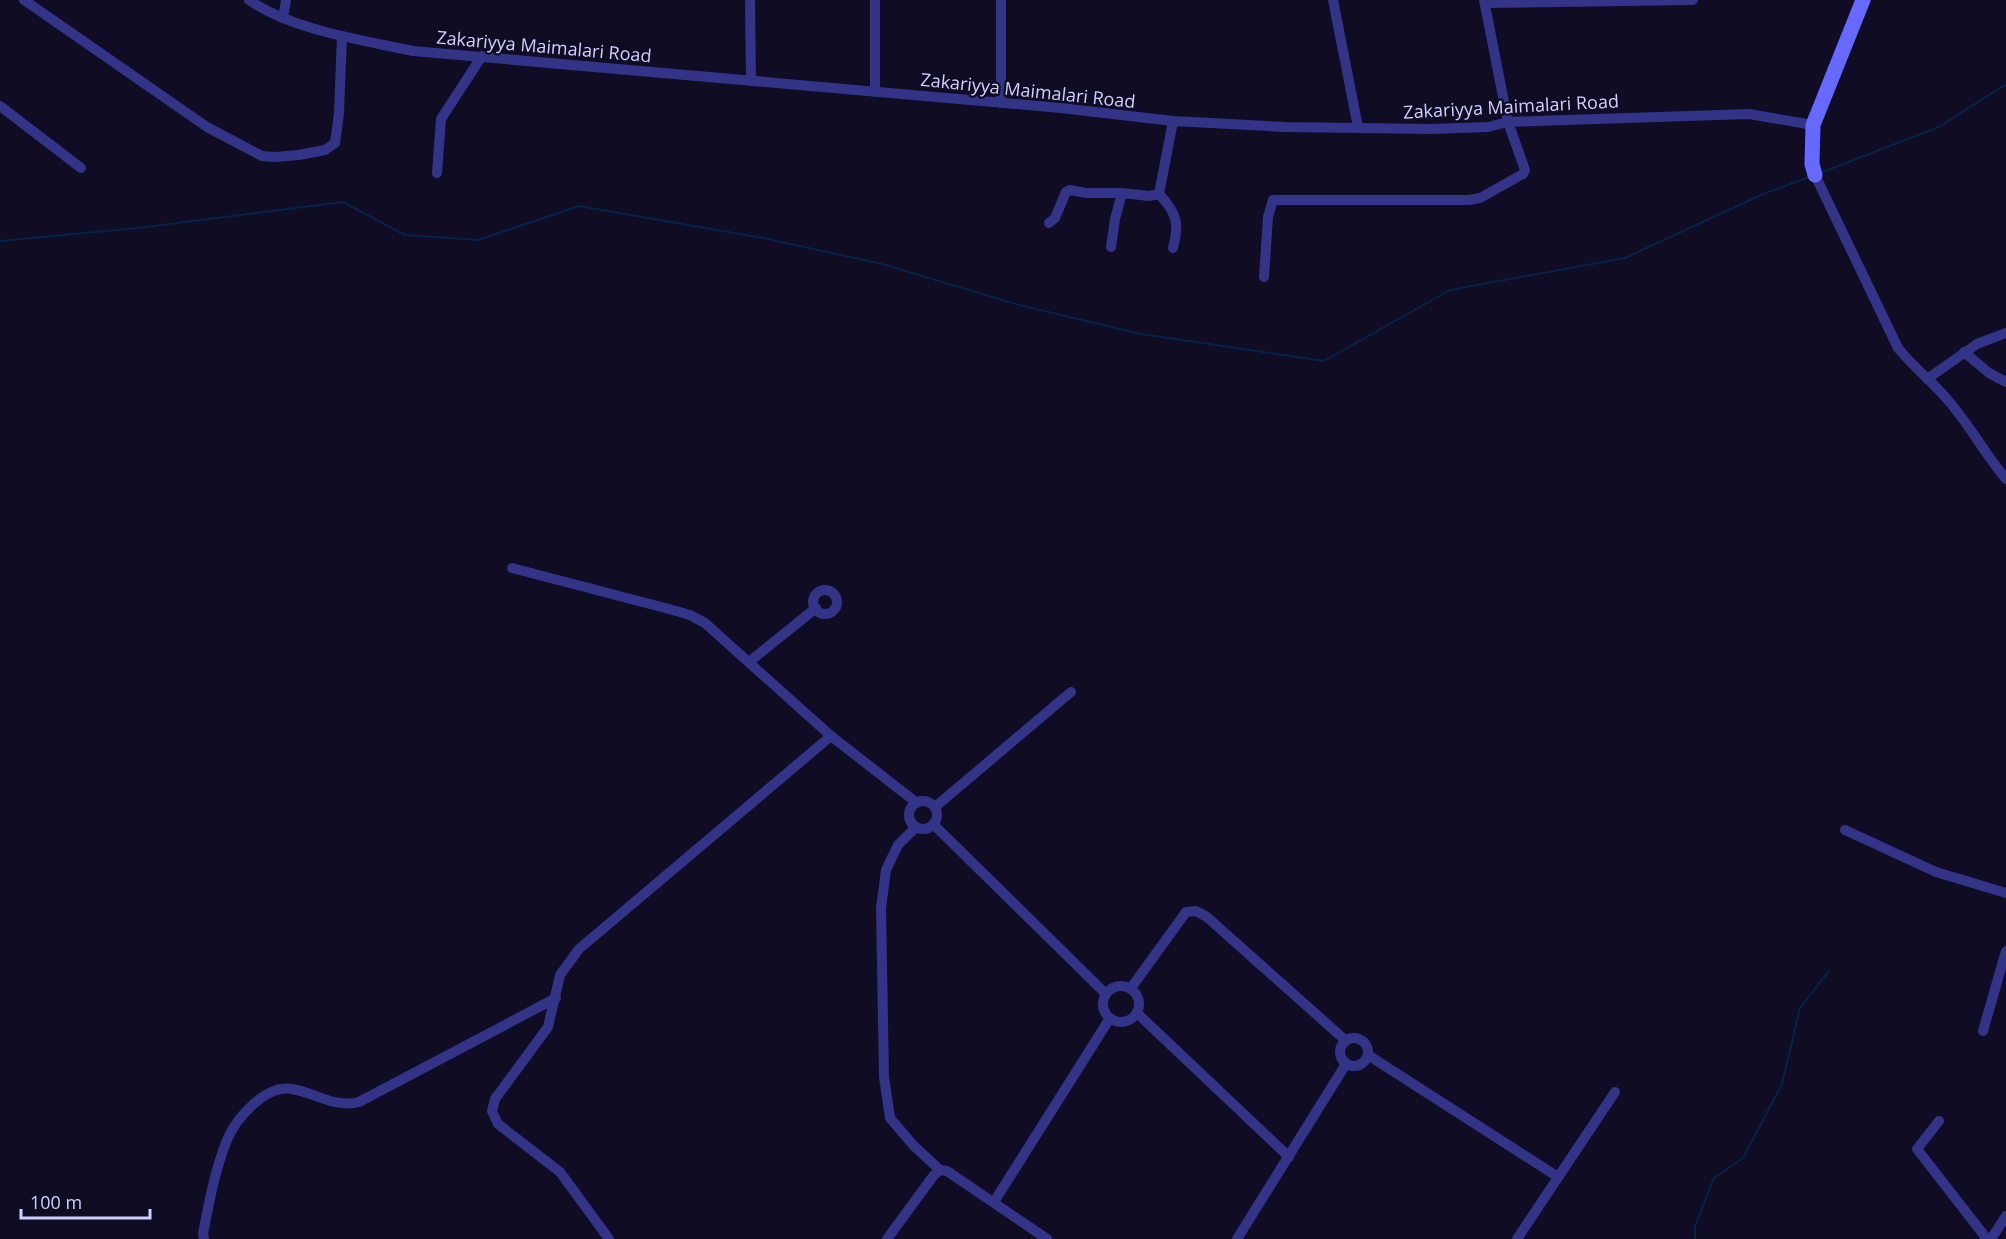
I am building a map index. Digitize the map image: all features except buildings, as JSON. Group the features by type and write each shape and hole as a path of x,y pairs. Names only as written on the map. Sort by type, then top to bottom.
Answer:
{"street":[{"path":"24,0 207,127 267,157 325,150 335,143 339,113 342,36"},
{"name":"Zakariyya Maimalari Road","path":"249,0 283,18 342,36 412,51 1001,103 1173,121 1286,127 1431,129 1488,127 1508,122 1749,114 1813,125"},
{"path":"283,18 286,0"},
{"path":"750,0 751,81"},
{"path":"875,0 875,92"},
{"path":"1001,0 1001,103"},
{"path":"1334,0 1358,127"},
{"path":"1264,277 1268,217 1274,200 1469,200 1480,198 1523,174 1525,170 1508,122 1485,2 1693,0"},
{"path":"1863,0 1813,125 1813,171 1898,348 1948,399 1990,460 2006,479"},
{"path":"437,173 441,120 482,56"},
{"path":"0,106 81,168"},
{"path":"1173,121 1159,194 1174,214 1177,226 1173,248"},
{"path":"1049,223 1055,218 1066,192 1070,190 1149,196 1159,194"},
{"path":"1111,247 1122,193"},
{"path":"1928,379 1977,344 2006,333"},
{"path":"1964,352 1989,373 2006,382"},
{"path":"512,568 690,615 705,623 831,736 917,803 930,803 937,813 934,825 928,828 916,827 912,823 910,812 917,803"},
{"path":"749,662 816,609"},
{"path":"934,807 1071,692"},
{"path":"609,1239 560,1172 498,1124 492,1111 495,1099 548,1027 560,975 579,949 831,736"},
{"path":"934,825 1106,994"},
{"path":"916,827 898,845 886,870 882,898 884,1077 890,1118 914,1146 940,1170 947,1171 1047,1239"},
{"path":"1845,830 1936,872 2006,893"},
{"path":"1131,988 1186,912 1196,911 1207,917 1345,1040"},
{"path":"1983,1031 2006,951"},
{"path":"1122,986 1131,988 1139,999 1137,1013 1125,1022 1118,1022 1110,1018 1103,1007 1106,994 1113,988 1122,986"},
{"path":"204,1239 211,1192 228,1137 251,1105 271,1090 290,1088 338,1104 359,1102 556,998"},
{"path":"1137,1013 1289,1157"},
{"path":"994,1202 1110,1018"},
{"path":"1353,1037 1362,1040 1367,1047 1368,1056 1363,1063 1355,1066 1346,1064 1341,1057 1340,1048 1345,1040 1353,1037"},
{"path":"1368,1056 1558,1177"},
{"path":"1237,1239 1346,1064"},
{"path":"1517,1239 1615,1092"},
{"path":"1939,1121 1917,1149 1989,1239 2006,1216"},
{"path":"887,1239 933,1175 940,1170"}],"waterway":[{"path":"1820,173 1939,127 2006,84"},
{"path":"0,241 138,228 343,202 405,235 478,240 579,206 763,238 882,264 1019,305 1141,334 1324,361 1450,290 1625,258 1763,194 1809,177"},
{"path":"1695,1239 1695,1226 1714,1178 1743,1158 1782,1084 1800,1008 1829,971"}]}
